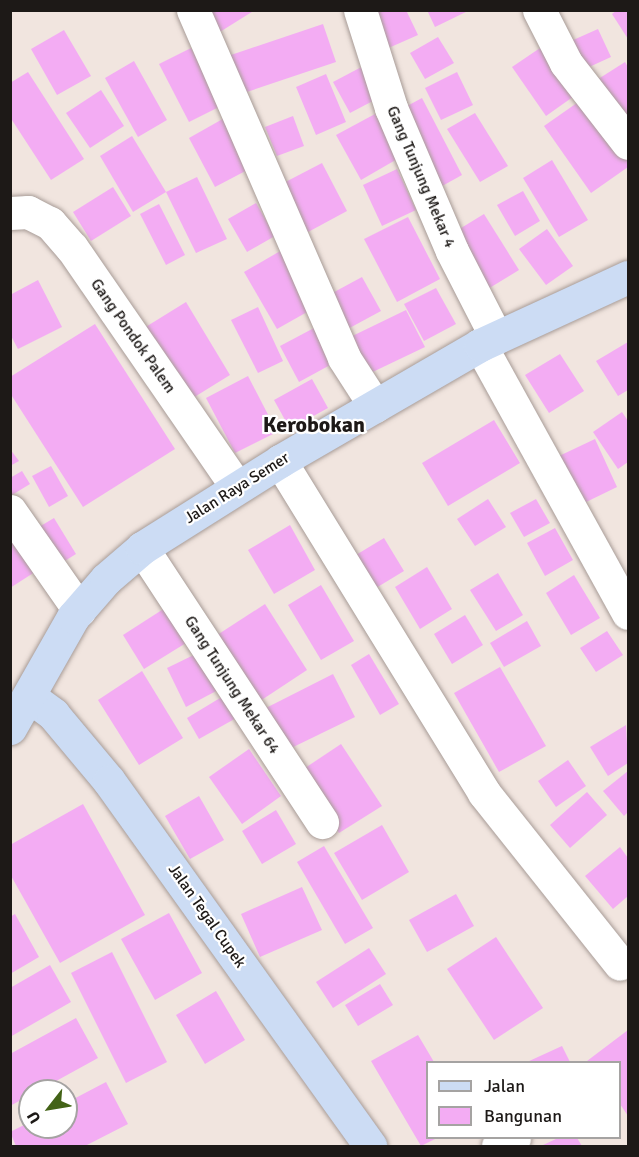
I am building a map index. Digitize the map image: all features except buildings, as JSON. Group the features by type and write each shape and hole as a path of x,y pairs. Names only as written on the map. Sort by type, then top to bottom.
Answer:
{"street":[{"path":"193,10 344,358 375,406"},
{"name":"Gang Tunjung Mekar 4","path":"360,10 391,108 488,341 628,613"},
{"path":"539,10 566,63 628,143"},
{"name":"Gang Pondok Palem","path":"10,213 28,212 50,223 72,248 237,487"},
{"name":"Jalan Raya Semer","path":"17,712 80,610 106,579 142,548 280,461 488,341 628,277"},
{"path":"280,461 484,793 620,964"},
{"path":"10,512 80,610"},
{"name":"Gang Tunjung Mekar 64","path":"142,548 322,822"},
{"name":"Jalan Tegal Cupek","path":"17,712 53,714 109,781 370,1146"}],"district":[{"name":"Kerobokan","path":"314,425"}]}
